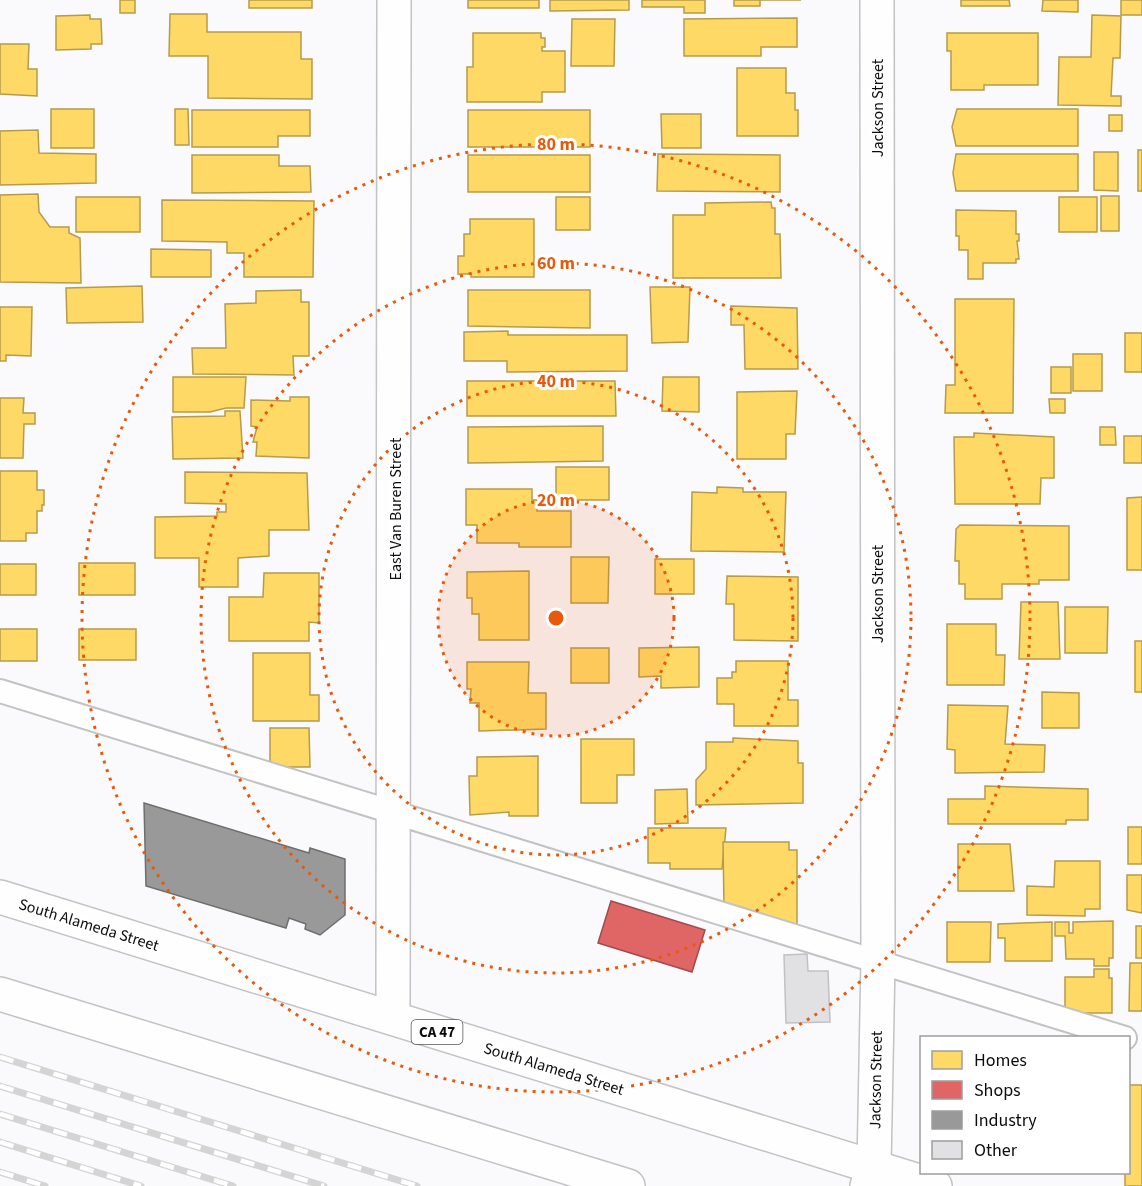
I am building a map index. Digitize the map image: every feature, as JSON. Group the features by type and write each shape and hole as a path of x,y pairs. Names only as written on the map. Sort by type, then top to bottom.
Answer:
{"street":[{"name":"East Van Buren Street","path":"393,1018 394,0"},
{"name":"Jackson Street","path":"870,1177 878,961 877,0"},
{"name":"South Alameda Street","path":"0,897 393,1018 870,1177 935,1186"},
{"path":"0,994 628,1186"}],"lane":[{"path":"0,692 1121,1036"}],"building: Homes":[{"path":"120,0 135,0 135,13 120,13"},
{"path":"249,0 312,0 312,8 249,8"},
{"path":"468,0 539,0 539,8 468,8"},
{"path":"550,0 629,0 629,10 550,11"},
{"path":"642,0 705,0 705,13 684,13 684,7 642,7"},
{"path":"734,0 760,0 760,6 734,6"},
{"path":"961,0 1009,0 1010,6 961,6"},
{"path":"1043,0 1078,0 1078,12 1042,11"},
{"path":"1121,0 1142,0 1142,15 1121,15"},
{"path":"170,14 207,14 207,32 301,32 301,59 312,59 312,99 208,98 208,56 169,56"},
{"path":"90,15 90,19 101,19 102,44 91,44 91,49 56,50 56,16"},
{"path":"1092,15 1121,16 1120,58 1113,58 1111,96 1121,96 1121,106 1058,105 1059,57 1091,57"},
{"path":"797,18 797,47 761,47 761,56 684,56 684,19"},
{"path":"572,19 615,19 614,66 571,66"},
{"path":"473,33 541,33 541,38 545,38 545,47 542,47 542,51 565,51 565,92 542,92 542,102 467,102 467,67 473,67"},
{"path":"947,33 1038,33 1038,85 984,85 984,90 951,90 951,51 947,51"},
{"path":"0,44 29,44 28,69 37,69 37,96 0,94"},
{"path":"737,68 786,68 786,93 795,93 795,110 798,110 798,136 737,136"},
{"path":"51,109 94,109 94,148 51,148"},
{"path":"175,109 188,109 189,145 175,145"},
{"path":"957,109 1078,109 1078,146 956,146 952,127"},
{"path":"192,110 310,110 310,136 278,136 278,147 192,147"},
{"path":"468,110 590,110 590,147 468,147"},
{"path":"661,114 701,114 701,148 662,148"},
{"path":"1109,115 1122,115 1122,131 1109,131"},
{"path":"38,130 39,153 96,154 96,183 0,185 0,131"},
{"path":"1138,150 1142,150 1142,191 1138,191"},
{"path":"1094,152 1118,152 1118,191 1094,190"},
{"path":"658,154 780,155 780,192 657,191"},
{"path":"956,154 1078,154 1078,191 956,191 953,173"},
{"path":"192,155 279,155 279,166 310,166 311,192 192,193"},
{"path":"468,155 590,155 590,192 468,192"},
{"path":"38,194 39,212 50,227 69,227 69,233 80,238 81,283 0,282 0,195"},
{"path":"1101,196 1119,196 1119,231 1101,231"},
{"path":"76,197 140,197 140,232 76,232"},
{"path":"556,197 590,197 590,230 556,230"},
{"path":"1059,197 1097,197 1097,232 1059,232"},
{"path":"162,200 314,201 313,277 244,277 244,253 227,253 227,242 162,241"},
{"path":"771,202 772,208 775,208 775,234 780,234 781,278 673,278 673,215 705,215 705,203"},
{"path":"956,210 1016,211 1019,259 1016,259 1016,263 983,263 983,279 968,279 968,250 959,250 959,236 956,236"},
{"path":"470,219 534,219 534,277 471,277 471,274 458,274 458,256 464,256 464,234 470,234"},
{"path":"151,249 211,250 211,277 151,277"},
{"path":"142,286 143,322 67,323 66,288"},
{"path":"650,287 690,287 688,342 652,343"},
{"path":"301,290 301,302 309,302 309,356 293,356 294,375 193,374 192,348 226,348 225,304 256,303 256,291"},
{"path":"468,290 590,290 590,328 468,326"},
{"path":"955,299 1014,299 1013,413 945,413 946,385 955,385"},
{"path":"731,306 797,308 798,369 745,369 744,325 731,325"},
{"path":"0,307 32,307 31,356 6,355 6,361 0,361"},
{"path":"508,331 508,335 627,335 627,371 507,372 507,361 464,361 464,332"},
{"path":"1125,333 1142,333 1142,372 1125,372"},
{"path":"1073,354 1102,354 1102,391 1073,391"},
{"path":"1051,367 1071,367 1071,393 1051,393"},
{"path":"173,377 246,377 244,408 226,408 210,412 173,412"},
{"path":"663,377 699,377 699,412 662,411"},
{"path":"467,381 615,381 616,416 467,416"},
{"path":"797,391 795,434 786,434 786,459 737,459 737,392"},
{"path":"290,397 309,397 309,458 256,456 257,442 253,442 257,427 251,426 251,400 290,401"},
{"path":"0,398 24,398 23,413 35,413 35,424 24,424 23,458 0,458"},
{"path":"1049,399 1065,399 1065,413 1050,413"},
{"path":"225,411 240,411 243,458 173,459 172,417 225,416"},
{"path":"603,426 603,461 468,463 468,427"},
{"path":"1100,427 1115,427 1116,445 1100,445"},
{"path":"974,433 1054,437 1054,478 1041,478 1040,504 955,504 954,437 974,437"},
{"path":"1124,436 1142,436 1142,463 1124,463"},
{"path":"556,467 609,467 609,500 556,500"},
{"path":"0,471 37,471 37,490 44,490 44,505 42,505 42,511 37,511 37,533 26,533 26,541 0,541"},
{"path":"185,472 307,473 309,530 269,530 269,556 238,558 238,587 199,587 199,558 155,558 155,517 217,516 217,512 226,512 226,504 185,503"},
{"path":"717,487 743,488 743,492 786,492 784,552 691,551 692,492 717,493"},
{"path":"466,489 532,489 532,500 537,500 537,511 571,511 571,547 519,547 519,543 477,543 477,525 466,525"},
{"path":"1142,497 1142,570 1127,570 1127,498"},
{"path":"960,525 1069,526 1069,580 1039,580 1039,584 1002,584 1002,599 965,599 965,584 959,584 959,561 955,561 956,529"},
{"path":"571,557 609,557 608,603 571,603"},
{"path":"655,559 694,559 694,594 655,594"},
{"path":"79,563 135,563 135,595 79,595"},
{"path":"0,564 36,564 36,595 0,595"},
{"path":"529,571 529,640 479,640 479,614 472,614 472,598 467,598 467,572"},
{"path":"264,573 319,573 319,623 309,622 309,641 229,641 229,597 263,597"},
{"path":"727,576 798,577 798,641 734,640 734,604 726,604"},
{"path":"1021,602 1058,602 1060,659 1019,659"},
{"path":"1065,607 1108,607 1107,653 1065,653"},
{"path":"947,624 996,624 996,655 1005,655 1004,685 947,685"},
{"path":"0,629 37,629 37,661 0,661"},
{"path":"79,629 136,629 136,660 79,660"},
{"path":"1135,641 1142,641 1142,692 1135,692"},
{"path":"699,647 699,687 661,688 661,676 639,677 639,648"},
{"path":"571,648 609,648 609,683 571,683"},
{"path":"253,653 310,653 310,695 319,695 319,721 253,721"},
{"path":"736,661 788,661 788,700 798,700 798,726 734,726 734,704 717,704 717,678 732,678 732,672 736,672"},
{"path":"467,662 529,662 528,693 546,693 546,729 479,731 479,703 470,703 471,689 467,689"},
{"path":"1042,692 1079,693 1079,728 1042,728"},
{"path":"948,705 1008,706 1005,744 1045,745 1044,772 955,773 955,750 947,749"},
{"path":"270,728 309,728 310,767 270,767"},
{"path":"733,738 798,741 798,763 803,763 803,803 696,805 696,780 706,769 706,742 733,742"},
{"path":"581,739 634,739 634,775 617,775 617,803 581,803"},
{"path":"538,756 538,816 509,816 509,812 470,815 469,776 477,776 477,757"},
{"path":"985,786 1088,789 1088,820 1066,820 1066,824 948,824 948,799 985,799"},
{"path":"687,789 688,823 655,824 655,790"},
{"path":"1128,827 1142,827 1142,864 1128,864"},
{"path":"648,828 726,828 722,869 670,869 670,863 648,863"},
{"path":"723,842 789,842 789,850 797,850 797,930 724,907"},
{"path":"958,844 1010,844 1014,891 958,891"},
{"path":"1055,861 1100,861 1100,909 1085,909 1085,916 1027,915 1027,886 1054,887"},
{"path":"1127,875 1142,875 1142,913 1127,910"},
{"path":"1113,921 1113,958 1109,958 1109,966 1094,966 1094,959 1066,959 1065,936 1055,936 1055,922 1069,922 1069,933 1073,933 1073,922"},
{"path":"947,922 991,922 990,962 947,962"},
{"path":"1052,922 1052,961 1005,961 1005,938 998,938 998,924"},
{"path":"1136,926 1142,926 1142,958 1136,958"},
{"path":"1130,963 1142,963 1142,1011 1129,1011"},
{"path":"1094,969 1109,969 1109,978 1112,978 1112,1013 1065,1013 1065,977 1094,977"},
{"path":"1130,1085 1142,1085 1142,1186 1125,1186 1125,1174 1130,1174"}],"building: Shops":[{"path":"611,901 705,930 692,972 598,943"}],"building: Industry":[{"path":"144,803 309,853 310,848 345,859 345,915 320,935 305,929 306,924 289,918 286,928 146,886"}],"building: Other":[{"path":"807,954 808,971 828,971 830,1022 786,1023 784,955"}],"railway":[{"path":"0,1057 417,1186"},
{"path":"0,1086 324,1186"},
{"path":"0,1114 233,1186"},
{"path":"0,1142 141,1186"},
{"path":"0,1172 45,1186"}]}
